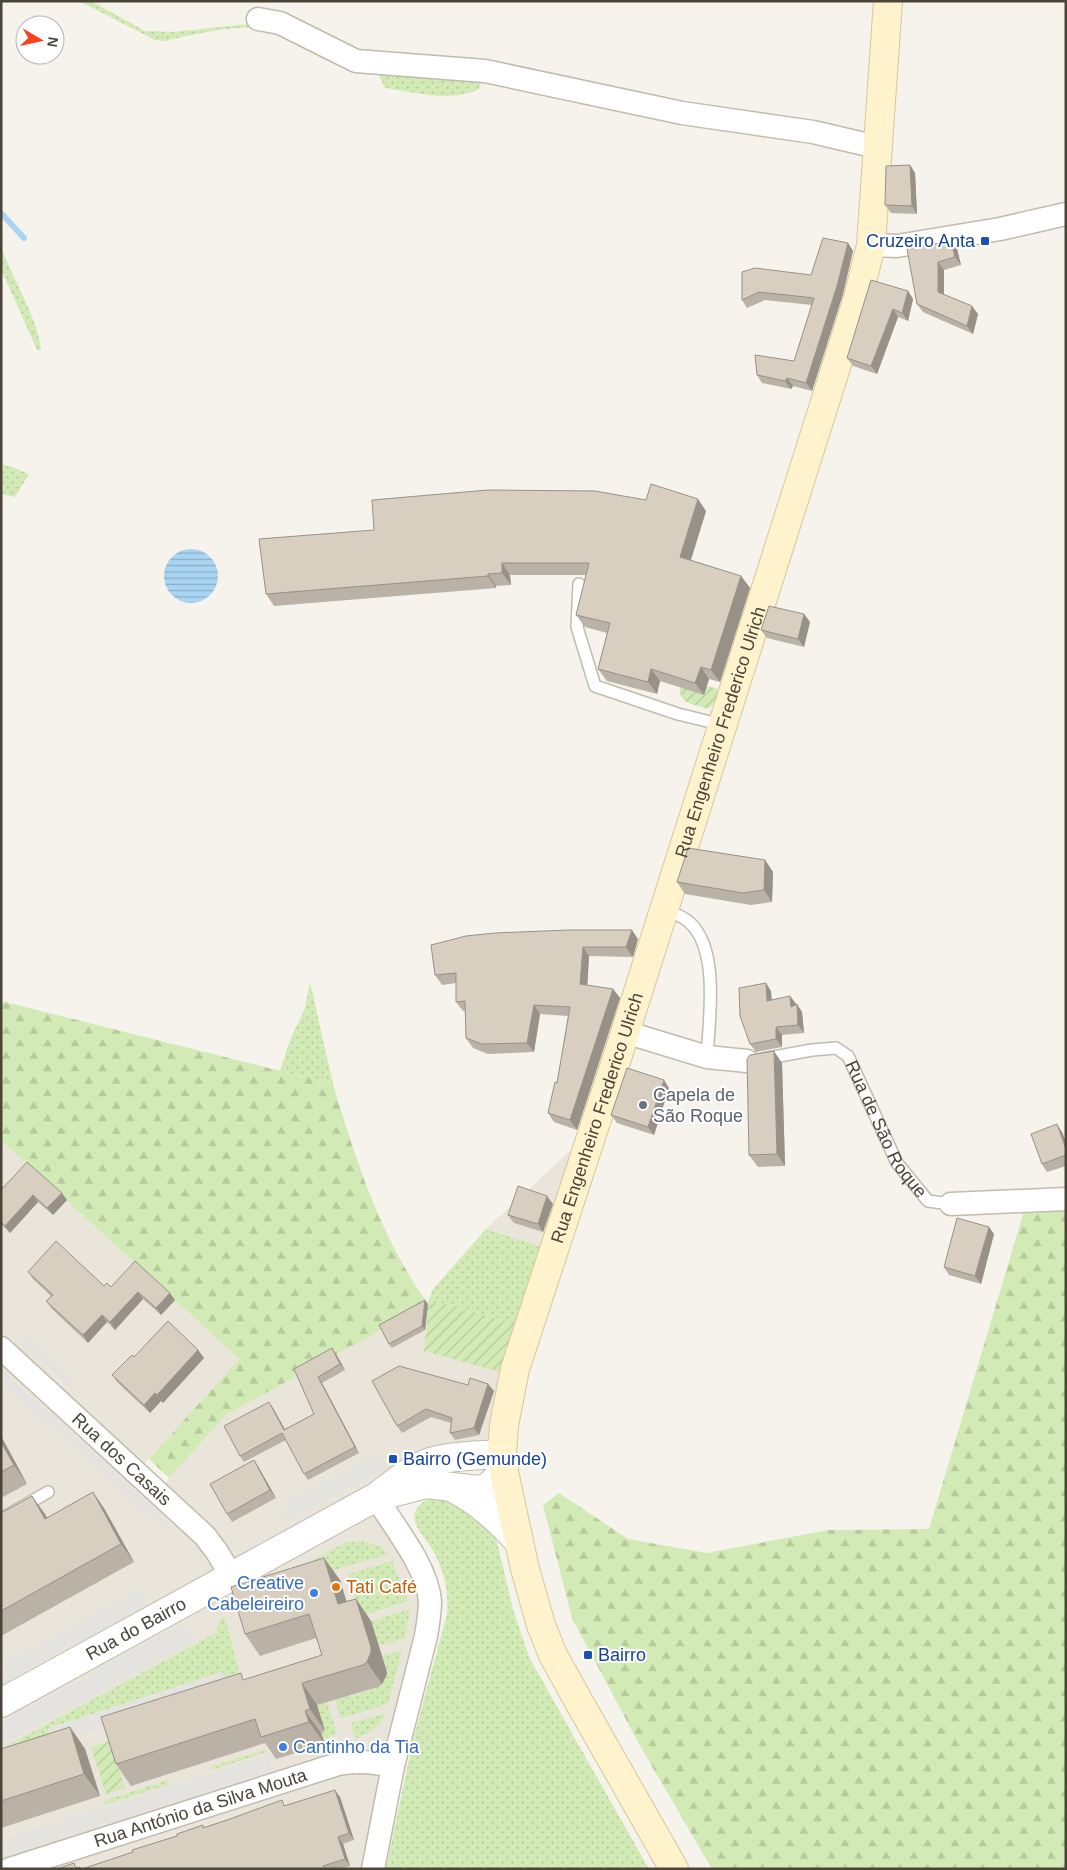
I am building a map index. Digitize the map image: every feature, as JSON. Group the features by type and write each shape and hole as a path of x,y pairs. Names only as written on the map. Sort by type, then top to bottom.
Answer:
{"main road":[{"name":"Rua Engenheiro Frederico Ulrich","path":"674,1869 553,1655 532,1594 519,1542 503,1463 504,1425 515,1369 724,725 858,298 871,244 888,1"}],"street":[{"path":"258,18 280,23 356,61 485,71 682,112 813,132 877,147"},
{"path":"871,244 897,246 1000,229 1066,214"},
{"name":"Rua de São Roque","path":"625,1032 707,1058 748,1061"},
{"name":"Rua de São Roque","path":"951,1204 1066,1199"},
{"name":"Rua dos Casais","path":"1,1348 205,1536 232,1577"},
{"name":"Rua do Bairro","path":"1,1703 376,1497 420,1466 453,1459 503,1463 488,1487 479,1490 426,1484 376,1497"},
{"name":"Rua do Bairro","path":"450,1486 488,1510 519,1542"},
{"path":"373,1869 393,1766 430,1616 430,1600 426,1585 413,1554 376,1497"},
{"name":"Rua António da Silva Mouta","path":"10,1869 338,1764 366,1762 393,1766"}],"lane":[{"path":"579,584 577,627 595,686 678,714 724,725"},
{"path":"664,910 679,914 690,923 701,940 709,964 707,1058"},
{"name":"Rua de São Roque","path":"748,1061 812,1050 836,1048 848,1056 897,1163 928,1201 951,1204"},
{"path":"1,1518 48,1492"}],"shaded area":[{"path":"1,1140 239,1359 139,1470 1,1344"},
{"path":"573,1148 584,1152 551,1249 486,1229"},
{"path":"429,1299 526,1327 501,1452 432,1458 232,1574 161,1491 169,1478 226,1415 428,1304"},
{"path":"30,1339 71,1377 70,1387 19,1340"},
{"path":"1,1351 203,1538 229,1576 1,1700"},
{"path":"1,1369 167,1521 161,1527 1,1380"},
{"path":"379,1452 387,1467 283,1523 286,1503"},
{"path":"376,1502 427,1600 392,1762 367,1757 1,1868 1,1707"},
{"path":"141,1589 149,1603 1,1684 1,1666"},
{"path":"183,1623 193,1641 1,1745 1,1723"},
{"path":"223,1672 227,1686 48,1744 49,1728"},
{"path":"268,1756 273,1771 1,1858 1,1841"},
{"path":"389,1770 368,1869 43,1869 316,1775"}],"green space":[{"path":"79,1 91,1 145,31 173,32 258,23 297,40 483,77 479,89 457,95 420,94 385,88 379,75 357,73 323,59 269,29 244,27 163,41 155,40"},
{"path":"1,247 30,313 39,338 41,350 37,350 1,269"},
{"path":"1,464 29,474 15,497 1,494"},
{"path":"682,679 721,690 716,703 709,709 685,701 680,693"},
{"path":"310,982 333,1084 280,1071 290,1040 305,1008"},
{"path":"1,1001 333,1084 351,1142 383,1226 411,1279 428,1304 226,1415 169,1478 149,1459 239,1359 1,1140"},
{"path":"1066,1199 1066,1869 712,1869 639,1744 572,1618 543,1505 559,1493 628,1539 707,1553 828,1530 929,1529 1027,1201"},
{"path":"486,1229 540,1246 515,1324 429,1299 433,1289"},
{"path":"429,1299 515,1324 500,1372 424,1351"},
{"path":"434,1497 458,1503 492,1531 497,1542 514,1613 530,1659 649,1869 386,1869 413,1740 447,1614 446,1587 441,1569 434,1552 415,1521 415,1512 420,1505"},
{"path":"359,1541 380,1546 389,1554 291,1583 288,1574 346,1542"},
{"path":"392,1561 408,1601 361,1616 348,1574"},
{"path":"410,1609 405,1638 379,1646 371,1621"},
{"path":"221,1618 225,1618 242,1682 227,1686 222,1672 49,1728 48,1744 1,1749 216,1633"},
{"path":"402,1650 388,1704 341,1718 335,1700 365,1692 379,1685 384,1681 386,1675 382,1656"},
{"path":"322,1687 337,1734 323,1739 321,1733 325,1732 315,1696"},
{"path":"386,1713 374,1729 355,1738 351,1723"},
{"path":"110,1741 125,1788 106,1794 91,1747"},
{"path":"266,1749 267,1752 212,1770 210,1767"},
{"path":"168,1780 170,1784 104,1805 103,1801"}],"water":[{"path":"186,549 196,549 206,553 214,561 218,576 214,591 206,599 196,603 186,603 176,599 168,591 164,581 164,571 168,561 176,553"}],"building":[{"path":"910,165 912,206 885,205 886,166"},
{"path":"823,238 848,243 837,286 806,383 787,378 785,381 757,375 755,355 794,361 814,298 759,292 742,300 742,272 755,268 811,275"},
{"path":"951,241 955,257 938,262 938,292 972,306 967,326 917,304 907,249"},
{"path":"871,280 908,291 902,313 893,309 871,366 847,358"},
{"path":"651,484 698,499 680,557 741,576 711,670 701,667 695,683 651,669 648,682 598,669 610,623 576,615 589,563 502,563 502,573 488,574 488,576 266,594 259,539 374,530 372,500 488,490 595,491 646,500"},
{"path":"769,606 804,614 798,639 761,630"},
{"path":"688,848 765,860 764,890 743,893 677,882"},
{"path":"569,930 632,930 626,947 583,947 580,984 613,989 570,1120 548,1113 555,1082 557,1083 570,1007 534,1005 527,1043 482,1044 466,1038 465,1001 456,1002 456,973 435,975 431,945 466,936"},
{"path":"766,983 767,1001 790,996 791,1007 797,1004 798,1025 776,1027 776,1039 750,1044 740,1016 739,988"},
{"path":"774,1051 777,1154 749,1155 747,1059 750,1055"},
{"name":"Capela de São Roque","path":"627,1068 664,1080 648,1127 611,1115"},
{"path":"1057,1124 1066,1149 1066,1155 1042,1164 1031,1134"},
{"path":"27,1162 62,1193 47,1208 33,1195 5,1226 1,1222 1,1188"},
{"path":"518,1186 547,1196 538,1224 508,1215"},
{"path":"957,1218 989,1227 975,1276 944,1267"},
{"path":"56,1241 104,1286 107,1283 111,1287 135,1261 170,1293 156,1308 138,1292 110,1322 102,1315 83,1335 46,1301 53,1295 28,1272"},
{"path":"425,1300 422,1326 389,1344 379,1325"},
{"path":"168,1321 198,1350 157,1395 155,1393 144,1405 112,1375 132,1355 134,1357"},
{"path":"332,1348 340,1364 318,1377 355,1447 304,1474 282,1433 240,1456 224,1426 269,1402 284,1430 314,1414 294,1369"},
{"path":"399,1366 468,1385 470,1378 488,1384 474,1428 450,1433 452,1418 426,1409 397,1426 372,1381"},
{"path":"1,1442 14,1465 1,1472"},
{"path":"254,1460 270,1490 227,1514 210,1484"},
{"path":"93,1492 121,1544 1,1611 1,1513 32,1496 45,1519"},
{"path":"324,1558 338,1604 356,1599 371,1652 367,1662 363,1665 302,1683 310,1709 305,1711 309,1722 261,1737 255,1719 116,1764 101,1717 241,1673 243,1680 322,1655 309,1614 245,1634 231,1587"},
{"path":"70,1727 84,1774 1,1801 1,1749"},
{"path":"335,1790 349,1833 338,1837 345,1859 323,1866 324,1869 82,1869 203,1825 203,1828 282,1800 284,1806"},
{"path":"74,1863 76,1868 80,1867 80,1869 57,1869"}],"waterway":[{"path":"1,213 24,238"}],"place":[{"name":"Cruzeiro Anta","path":"985,241"},
{"name":"Capela de São Roque","path":"643,1105"},
{"name":"Bairro (Gemunde)","path":"393,1459"},
{"name":"Tati Café","path":"336,1587"},
{"name":"Creative Cabeleireiro","path":"314,1593"},
{"name":"Bairro","path":"588,1655"},
{"name":"Cantinho da Tia","path":"283,1747"}]}
